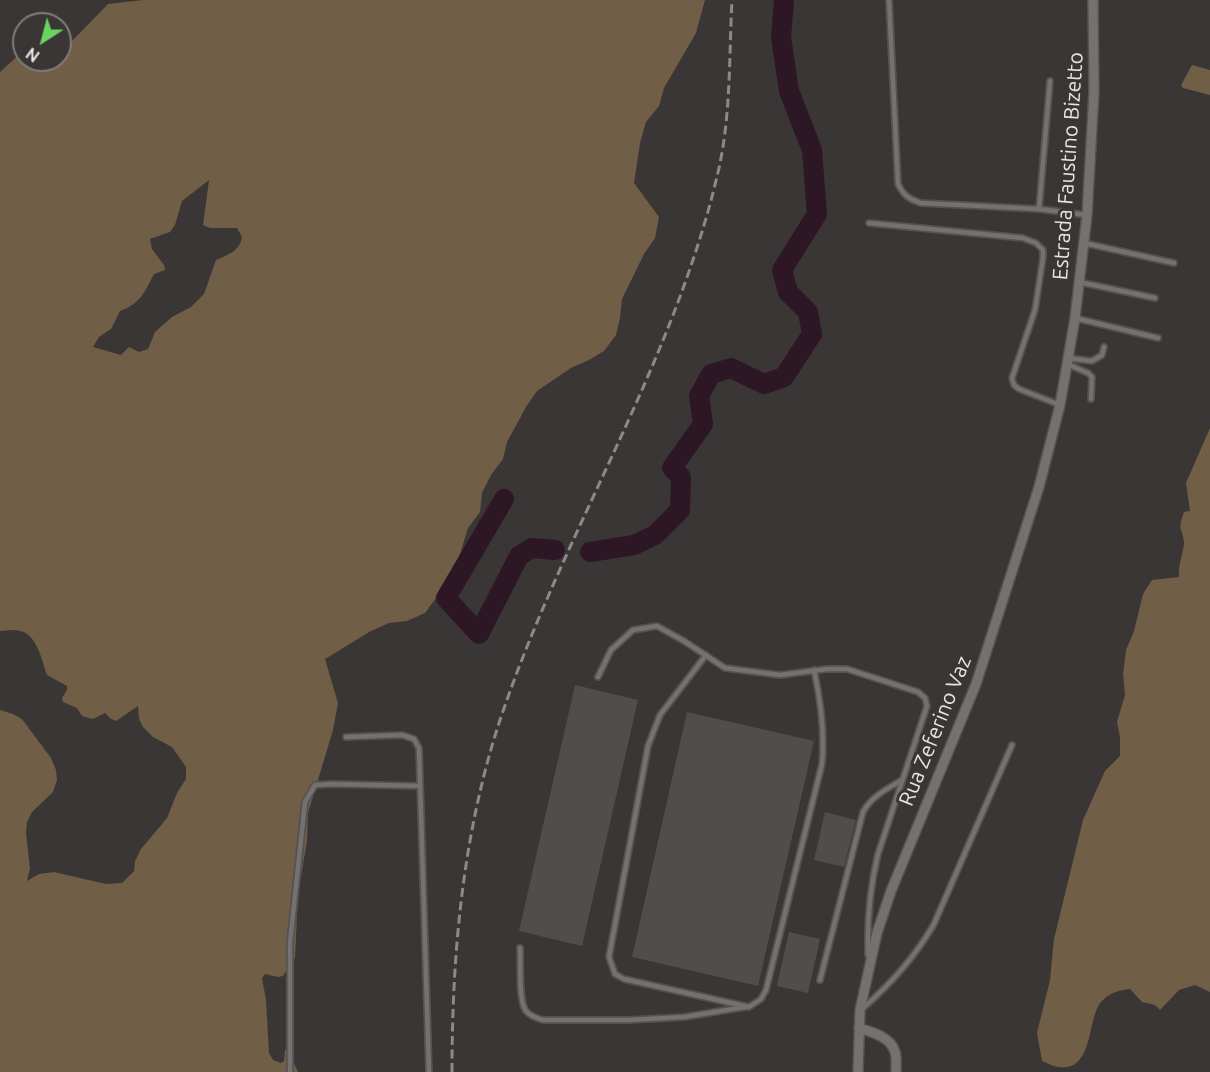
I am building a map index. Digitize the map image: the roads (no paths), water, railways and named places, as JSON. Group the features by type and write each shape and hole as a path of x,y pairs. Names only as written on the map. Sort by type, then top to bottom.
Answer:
{"street":[{"name":"Estrada Faustino Bizetto","path":"1060,405 1075,318 1087,215 1094,92 1093,0"},
{"name":"Rua Zeferino Vaz","path":"858,1072 860,1010 869,967 891,891 975,684 1039,487 1060,405"},
{"path":"859,1028 873,1032 890,1043 896,1052 896,1072"}],"lane":[{"path":"889,0 898,184 903,194 921,203 1039,209 1087,215"},
{"path":"1039,209 1050,81"},
{"path":"869,223 1023,238 1036,243 1043,250 1043,258 1035,310 1012,378 1014,385 1019,389 1060,405"},
{"path":"1084,243 1174,263"},
{"path":"1079,282 1155,298"},
{"path":"1075,318 1158,338"},
{"path":"1067,361 1092,361 1102,355 1104,346"},
{"path":"1067,361 1092,377 1091,399"},
{"path":"598,677 611,650 633,630 657,626 725,668 780,675 814,670 847,669 918,692 925,698 927,706 872,879 868,931 869,967"},
{"path":"706,655 660,715 648,746 609,957 615,974 624,979 749,1007"},
{"path":"520,948 523,1004 527,1012 543,1020 629,1020 684,1017 749,1007 761,999 766,990 822,765 824,739 822,703 814,670"},
{"path":"346,737 402,735 414,739 419,748 429,1072"},
{"path":"860,1010 892,982 922,945 934,924 1012,745"},
{"path":"820,980 863,812 868,802 902,780"},
{"path":"290,1072 290,942 305,802 309,793 315,785 420,786"}],"waterway":[{"path":"590,552 634,545 655,535 680,510 681,477 672,468 703,424 699,396 711,374 731,368 764,384 784,377 812,334 808,312 788,292 782,270 817,214 812,150 789,91 781,37 784,0"},
{"path":"504,499 446,598 479,634 519,556 532,548 555,550"}],"railway":[{"path":"452,1072 454,982 462,892 477,804 488,760 501,717 527,648 555,580 647,378 700,240 723,147 728,105 732,0"}]}
